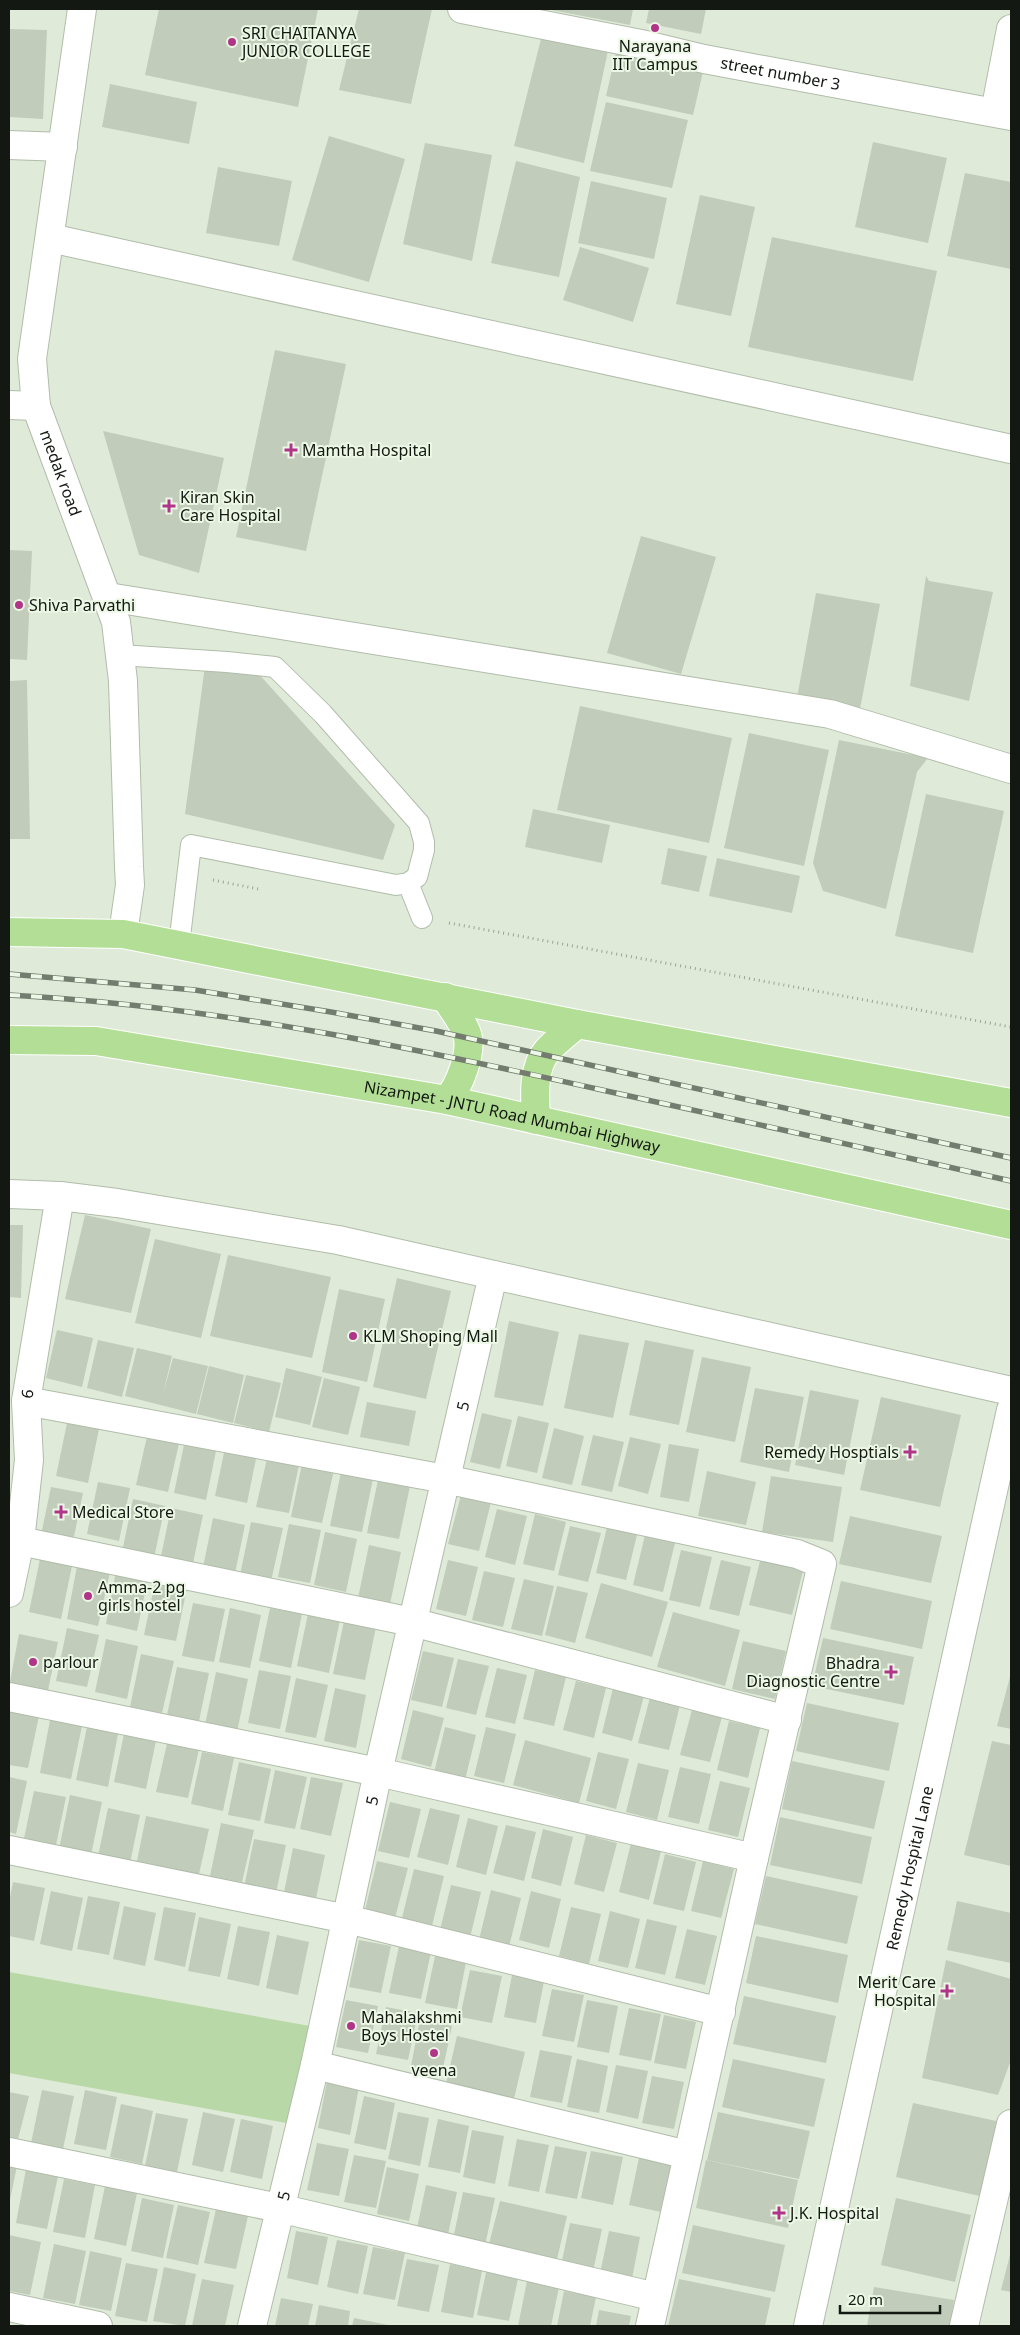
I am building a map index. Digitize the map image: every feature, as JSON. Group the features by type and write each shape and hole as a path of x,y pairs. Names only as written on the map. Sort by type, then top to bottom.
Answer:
{"highway":[{"path":"9,932 123,934 577,1024 1011,1104"},
{"path":"445,997 467,1034 468,1041 467,1056 459,1083 447,1100"},
{"path":"536,1120 535,1090 542,1060 546,1052 577,1024"},
{"name":"Nizampet - JNTU Road Mumbai Highway","path":"9,1040 96,1041 447,1100 1011,1225"}],"street":[{"name":"medak road","path":"82,9 32,359 36,406 116,622 120,655 130,885 123,934"},
{"name":"street number 3","path":"462,9 646,45 704,59 1003,114"},
{"path":"1003,114 1011,29"},
{"path":"9,146 63,147"},
{"path":"50,238 1011,450"},
{"path":"9,405 36,406"},
{"path":"108,597 830,714 1011,769"},
{"path":"9,1194 60,1196 338,1240 1011,1391"},
{"name":"6","path":"9,1593 20,1541 19,1459 26,1401 60,1196"},
{"name":"5","path":"252,2326 315,2065 378,1772 493,1275"},
{"path":"26,1401 445,1478 797,1554 822,1564 788,1720 754,1858 650,2326"},
{"name":"Remedy Hospital Lane","path":"808,2326 1011,1410"},
{"path":"20,1541 412,1622 788,1720"},
{"path":"9,1697 378,1772 754,1858"},
{"path":"9,1850 347,1918 721,2012"},
{"path":"315,2065 688,2155"},
{"path":"964,2326 1001,2218 1011,2124"},
{"path":"9,2152 279,2208 656,2297"},
{"path":"9,2307 98,2326"}],"lane":[{"path":"120,655 276,667 323,714 419,822 424,842 424,850 416,876 408,883 396,885 192,845 179,945"},
{"path":"408,883 422,918"}],"path":[{"path":"422,918 1011,1026"}],"green space":[{"path":"9,1972 310,2026 292,2124 9,2073"}],"building":[{"name":"SRI CHAITANYA JUNIOR COLLEGE","path":"159,9 318,9 298,107 145,75"},
{"path":"359,9 432,9 411,104 339,90"},
{"path":"546,9 633,9 630,25"},
{"path":"649,9 706,9 701,34 646,23"},
{"path":"9,29 47,30 43,119 9,117"},
{"path":"543,31 609,46 584,163 514,146"},
{"path":"618,44 705,63 693,115 606,96"},
{"path":"110,84 197,102 189,144 102,127"},
{"path":"606,102 688,120 672,188 590,171"},
{"path":"329,136 405,159 369,282 292,260"},
{"path":"873,142 947,158 928,243 855,227"},
{"path":"425,143 492,155 472,261 403,244"},
{"path":"516,161 580,177 559,277 491,263"},
{"path":"218,167 292,181 279,246 206,233"},
{"path":"965,173 1011,182 1011,269 947,256"},
{"path":"591,181 667,198 654,259 578,243"},
{"path":"700,195 755,207 731,316 676,304"},
{"path":"772,237 937,271 913,381 748,347"},
{"path":"580,247 649,268 633,322 563,300"},
{"name":"Mamtha Hospital","path":"275,350 346,364 306,551 236,537"},
{"name":"Kiran Skin Care Hospital","path":"103,431 224,458 199,573 139,555"},
{"path":"641,536 716,557 681,674 607,653"},
{"name":"Shiva Parvathi","path":"9,550 32,551 27,660 9,659"},
{"path":"926,576 929,581 993,592 969,701 910,686"},
{"path":"816,593 880,604 860,709 797,698"},
{"path":"205,666 257,672 395,825 383,860 185,814"},
{"path":"27,680 30,839 9,839 9,681"},
{"path":"580,706 732,738 709,843 557,810"},
{"path":"749,733 829,750 804,866 724,848"},
{"path":"839,740 928,758 917,772 886,909 823,891 813,863"},
{"path":"926,794 1004,811 973,953 895,936"},
{"path":"533,809 610,825 602,863 525,847"},
{"path":"668,848 707,856 699,892 661,884"},
{"path":"717,858 800,876 792,913 709,896"},
{"path":"85,1215 151,1229 131,1313 65,1299"},
{"path":"9,1225 23,1225 21,1298 9,1297"},
{"path":"155,1239 221,1254 201,1338 135,1323"},
{"path":"228,1255 331,1277 312,1358 210,1336"},
{"path":"397,1278 451,1291 426,1399 373,1387"},
{"name":"KLM Shoping Mall","path":"339,1289 385,1299 367,1382 322,1372"},
{"path":"509,1321 559,1332 543,1406 494,1397"},
{"path":"57,1330 93,1338 82,1387 46,1378"},
{"path":"579,1334 629,1343 613,1418 564,1408"},
{"path":"98,1340 134,1348 122,1397 87,1388"},
{"path":"645,1340 694,1350 679,1425 629,1415"},
{"path":"137,1348 172,1356 163,1394 173,1358 208,1366 196,1414 125,1396"},
{"path":"702,1357 751,1367 735,1442 686,1432"},
{"path":"209,1366 244,1375 233,1423 197,1414"},
{"path":"286,1368 322,1377 310,1425 275,1417"},
{"path":"246,1375 281,1383 269,1432 234,1423"},
{"path":"324,1378 360,1387 348,1435 312,1427"},
{"path":"755,1388 804,1397 789,1472 740,1462"},
{"path":"810,1390 859,1400 844,1475 795,1465"},
{"name":"Remedy Hosptials","path":"881,1397 961,1415 940,1507 860,1490"},
{"path":"367,1402 416,1411 409,1446 360,1437"},
{"path":"482,1413 512,1420 500,1469 470,1462"},
{"path":"518,1416 549,1423 537,1473 506,1466"},
{"path":"67,1423 99,1429 88,1483 56,1476"},
{"path":"554,1428 584,1436 572,1485 542,1478"},
{"path":"148,1432 180,1439 168,1492 136,1485"},
{"path":"593,1435 624,1442 612,1492 581,1485"},
{"path":"630,1437 661,1444 648,1494 618,1486"},
{"path":"185,1440 217,1446 206,1500 174,1493"},
{"path":"226,1443 258,1449 247,1503 215,1496"},
{"path":"669,1444 699,1449 689,1502 660,1497"},
{"path":"268,1454 300,1460 289,1513 256,1507"},
{"path":"302,1464 334,1470 322,1523 291,1517"},
{"path":"707,1471 756,1482 746,1525 698,1516"},
{"path":"341,1472 373,1479 362,1532 330,1526"},
{"path":"771,1476 842,1487 833,1542 762,1532"},
{"path":"378,1480 410,1486 399,1539 367,1533"},
{"path":"98,1482 130,1488 119,1541 87,1534"},
{"path":"51,1487 83,1493 72,1546 40,1540"},
{"path":"461,1495 491,1502 479,1551 448,1544"},
{"path":"133,1499 165,1506 154,1558 122,1552"},
{"path":"171,1508 203,1515 192,1568 160,1561"},
{"path":"497,1509 527,1516 515,1565 485,1557"},
{"path":"535,1514 566,1522 554,1571 523,1564"},
{"path":"850,1516 942,1536 931,1583 839,1564"},
{"path":"213,1518 245,1525 234,1578 202,1572"},
{"path":"251,1522 283,1528 271,1581 240,1575"},
{"path":"608,1523 638,1531 626,1580 596,1573"},
{"path":"289,1524 321,1530 310,1583 278,1577"},
{"path":"570,1526 601,1533 588,1582 558,1575"},
{"path":"325,1532 357,1539 346,1592 314,1585"},
{"path":"645,1535 675,1543 663,1592 633,1585"},
{"path":"369,1545 401,1552 390,1604 358,1598"},
{"path":"681,1550 712,1557 700,1607 669,1600"},
{"path":"761,1557 804,1567 792,1615 749,1605"},
{"path":"40,1559 72,1566 61,1619 29,1612"},
{"path":"448,1560 478,1567 466,1616 436,1609"},
{"path":"721,1560 751,1567 739,1616 709,1609"},
{"name":"Amma-2 pg girls hostel","path":"77,1566 110,1572 98,1626 67,1619"},
{"path":"116,1571 148,1578 137,1631 106,1624"},
{"path":"484,1571 515,1578 503,1627 472,1620"},
{"path":"524,1579 554,1586 542,1636 511,1629"},
{"path":"841,1581 932,1601 922,1649 830,1629"},
{"path":"155,1582 187,1588 176,1641 144,1635"},
{"path":"601,1583 668,1602 652,1657 585,1638"},
{"path":"557,1586 588,1593 575,1643 545,1635"},
{"path":"193,1603 225,1609 214,1662 182,1656"},
{"path":"230,1608 261,1615 250,1668 219,1662"},
{"path":"270,1608 302,1614 291,1668 259,1661"},
{"path":"673,1612 740,1630 725,1686 657,1667"},
{"path":"308,1614 340,1620 329,1673 297,1666"},
{"path":"344,1621 376,1627 365,1680 333,1674"},
{"path":"67,1628 99,1635 87,1687 56,1681"},
{"name":"parlour","path":"19,1634 58,1642 47,1695 9,1687"},
{"path":"823,1638 914,1657 904,1705 812,1686"},
{"path":"106,1639 138,1646 127,1699 95,1692"},
{"path":"743,1641 786,1651 775,1699 732,1689"},
{"path":"423,1651 454,1658 442,1707 411,1700"},
{"path":"141,1654 174,1661 162,1713 130,1707"},
{"path":"458,1659 489,1666 476,1715 446,1708"},
{"path":"177,1667 209,1673 198,1726 166,1720"},
{"path":"497,1668 527,1675 515,1724 485,1717"},
{"path":"259,1670 291,1676 280,1729 248,1723"},
{"path":"535,1670 566,1677 554,1726 523,1719"},
{"path":"216,1672 248,1679 237,1732 205,1725"},
{"path":"1011,1673 1011,1729 997,1726"},
{"path":"296,1678 328,1685 316,1738 285,1732"},
{"path":"576,1681 606,1688 594,1738 563,1730"},
{"path":"614,1684 645,1692 632,1741 602,1733"},
{"path":"335,1688 366,1695 356,1748 324,1741"},
{"path":"651,1694 681,1701 669,1750 638,1743"},
{"path":"807,1703 899,1723 889,1771 796,1751"},
{"path":"693,1706 723,1713 710,1762 680,1755"},
{"path":"9,1709 39,1716 28,1768 9,1765"},
{"path":"413,1710 444,1718 431,1767 401,1759"},
{"path":"50,1720 82,1726 71,1779 40,1773"},
{"path":"729,1721 760,1728 748,1778 717,1770"},
{"path":"87,1727 118,1734 108,1787 76,1780"},
{"path":"445,1727 476,1735 464,1784 433,1777"},
{"path":"486,1727 516,1734 504,1783 474,1776"},
{"path":"125,1729 157,1736 146,1789 114,1782"},
{"path":"168,1739 200,1745 188,1798 156,1792"},
{"path":"525,1740 591,1758 579,1803 513,1785"},
{"path":"992,1741 1011,1745 1011,1866 964,1855"},
{"path":"202,1752 234,1758 223,1811 191,1804"},
{"path":"598,1752 629,1759 616,1809 586,1801"},
{"path":"792,1761 885,1781 874,1829 782,1809"},
{"path":"239,1762 271,1769 260,1821 228,1815"},
{"path":"638,1763 669,1770 657,1820 626,1812"},
{"path":"680,1767 711,1774 699,1824 668,1817"},
{"path":"275,1770 307,1777 295,1829 264,1823"},
{"path":"9,1777 27,1781 16,1834 9,1832"},
{"path":"311,1777 343,1783 331,1836 300,1829"},
{"path":"720,1781 750,1788 738,1837 708,1830"},
{"path":"34,1791 66,1797 55,1850 23,1843"},
{"path":"70,1795 102,1802 91,1855 59,1849"},
{"path":"390,1802 421,1809 409,1858 378,1851"},
{"path":"108,1808 140,1815 129,1868 97,1861"},
{"path":"430,1808 460,1815 448,1865 417,1857"},
{"path":"146,1816 209,1829 199,1874 137,1861"},
{"path":"780,1817 872,1837 862,1884 770,1865"},
{"path":"468,1818 498,1826 486,1875 456,1867"},
{"path":"221,1823 254,1830 242,1882 210,1876"},
{"path":"506,1825 536,1832 524,1881 493,1873"},
{"path":"543,1829 573,1837 561,1886 531,1878"},
{"path":"586,1835 617,1843 604,1892 574,1884"},
{"path":"254,1839 286,1845 275,1898 243,1892"},
{"path":"631,1843 661,1851 649,1900 619,1892"},
{"path":"293,1848 325,1855 314,1908 282,1902"},
{"path":"665,1854 696,1862 684,1911 653,1904"},
{"path":"377,1861 408,1868 395,1918 365,1910"},
{"path":"703,1861 734,1869 721,1918 691,1911"},
{"path":"414,1869 444,1876 432,1926 402,1918"},
{"path":"766,1876 858,1896 847,1944 755,1924"},
{"path":"13,1882 45,1888 34,1941 9,1936 9,1902"},
{"path":"451,1885 481,1892 469,1942 439,1934"},
{"path":"491,1890 521,1898 509,1947 479,1940"},
{"path":"51,1891 83,1898 72,1951 40,1944"},
{"path":"531,1891 561,1899 549,1948 519,1940"},
{"path":"88,1896 120,1902 109,1955 77,1949"},
{"path":"957,1901 1011,1913 1011,1963 947,1950"},
{"path":"124,1906 156,1913 145,1966 113,1959"},
{"path":"164,1907 196,1913 185,1967 154,1960"},
{"path":"571,1907 601,1914 589,1964 559,1956"},
{"path":"610,1911 640,1919 628,1968 598,1961"},
{"path":"199,1917 231,1924 220,1977 188,1971"},
{"path":"647,1919 677,1926 665,1975 635,1968"},
{"path":"238,1926 270,1932 259,1986 227,1979"},
{"path":"687,1929 717,1936 705,1985 675,1978"},
{"path":"277,1935 309,1942 298,1995 266,1988"},
{"path":"756,1936 848,1955 838,2003 746,1983"},
{"path":"359,1940 391,1946 381,1993 349,1987"},
{"path":"399,1946 431,1952 421,1999 389,1993"},
{"path":"435,1956 466,1962 457,2009 425,2003"},
{"path":"946,1960 1011,1979 1011,2060 998,2095 922,2078"},
{"path":"470,1970 502,1976 492,2023 460,2017"},
{"path":"513,1970 545,1976 536,2023 504,2017"},
{"path":"552,1989 584,1995 574,2042 542,2036"},
{"path":"744,1996 836,2016 826,2063 733,2044"},
{"path":"346,2000 378,2006 368,2053 336,2047"},
{"path":"587,2000 618,2006 609,2053 577,2047"},
{"path":"386,2007 418,2013 408,2060 376,2054"},
{"path":"629,2008 661,2014 651,2061 619,2055"},
{"path":"664,2015 696,2022 686,2069 654,2063"},
{"path":"420,2019 452,2026 442,2073 411,2066"},
{"path":"457,2036 525,2052 513,2103 445,2088"},
{"path":"540,2050 572,2056 562,2103 530,2097"},
{"path":"577,2059 608,2066 599,2113 567,2107"},
{"path":"733,2059 825,2079 814,2127 722,2107"},
{"path":"616,2065 648,2071 638,2119 606,2112"},
{"path":"652,2076 684,2082 674,2129 642,2123"},
{"path":"327,2081 359,2087 350,2135 318,2128"},
{"path":"42,2090 74,2096 63,2149 31,2143"},
{"path":"85,2090 117,2097 106,2150 74,2144"},
{"path":"9,2092 29,2096 16,2147 9,2146"},
{"path":"364,2096 395,2103 386,2150 354,2143"},
{"path":"913,2103 1001,2122 984,2197 896,2177"},
{"path":"121,2104 153,2111 142,2164 110,2157"},
{"path":"203,2112 235,2119 223,2172 192,2165"},
{"path":"398,2112 429,2118 420,2166 388,2159"},
{"path":"718,2112 810,2131 799,2179 707,2160"},
{"path":"156,2113 188,2119 177,2172 145,2166"},
{"path":"241,2119 273,2126 262,2179 230,2172"},
{"path":"438,2119 469,2126 460,2173 428,2167"},
{"path":"472,2130 504,2136 495,2184 463,2177"},
{"path":"517,2139 549,2145 539,2192 508,2186"},
{"path":"317,2143 349,2149 339,2196 307,2190"},
{"path":"555,2146 587,2152 577,2199 545,2193"},
{"path":"591,2151 623,2157 613,2205 581,2198"},
{"path":"354,2155 386,2161 376,2208 344,2202"},
{"path":"639,2158 671,2165 661,2212 629,2205"},
{"path":"706,2160 798,2180 788,2228 696,2208"},
{"path":"9,2164 17,2166 10,2200 9,2200"},
{"path":"387,2167 419,2174 409,2221 377,2214"},
{"path":"26,2169 58,2176 47,2229 16,2223"},
{"path":"64,2179 95,2185 85,2238 53,2232"},
{"path":"426,2185 457,2192 447,2239 416,2233"},
{"path":"105,2186 137,2193 126,2246 94,2239"},
{"path":"463,2192 495,2198 485,2246 453,2239"},
{"path":"142,2198 174,2205 163,2258 131,2251"},
{"path":"896,2198 971,2215 955,2282 881,2265"},
{"path":"500,2201 567,2216 555,2268 487,2252"},
{"path":"178,2205 210,2212 198,2265 166,2258"},
{"path":"216,2209 248,2216 236,2269 204,2263"},
{"path":"570,2223 602,2229 592,2276 560,2270"},
{"path":"693,2225 785,2245 775,2292 682,2273"},
{"path":"296,2231 328,2237 318,2285 287,2278"},
{"path":"609,2231 640,2237 631,2284 599,2278"},
{"path":"9,2235 41,2242 30,2295 9,2291"},
{"path":"337,2240 368,2246 358,2294 327,2287"},
{"path":"54,2244 86,2251 75,2304 43,2298"},
{"path":"373,2247 405,2253 395,2300 363,2294"},
{"path":"90,2251 122,2258 111,2311 79,2305"},
{"path":"1011,2251 1011,2292 1001,2290"},
{"path":"407,2259 439,2265 429,2312 397,2306"},
{"path":"126,2263 158,2269 147,2322 115,2316"},
{"path":"450,2264 482,2271 473,2318 441,2312"},
{"path":"164,2267 196,2274 185,2326 153,2321"},
{"path":"487,2268 519,2274 509,2321 477,2315"},
{"path":"202,2279 234,2285 225,2326 192,2326"},
{"path":"679,2279 771,2298 765,2326 668,2326"},
{"path":"527,2281 559,2287 551,2326 518,2326"},
{"path":"874,2287 954,2300 950,2326 867,2326"},
{"path":"564,2291 596,2297 590,2326 557,2326"},
{"path":"281,2298 313,2304 308,2326 275,2326"},
{"path":"319,2305 350,2311 348,2326 315,2326"},
{"path":"599,2310 631,2316 629,2326 596,2326"},
{"path":"354,2318 388,2325 388,2326 352,2326"}],"railway":[{"path":"9,974 195,990 436,1031 1011,1158"},
{"path":"9,995 161,1008 386,1044 536,1075 1011,1181"}],"place":[{"name":"Narayana IIT Campus","path":"655,28"},
{"name":"SRI CHAITANYA JUNIOR COLLEGE","path":"232,42"},
{"name":"Mamtha Hospital","path":"291,450"},
{"name":"Kiran Skin Care Hospital","path":"169,506"},
{"name":"Shiva Parvathi","path":"19,605"},
{"name":"KLM Shoping Mall","path":"353,1336"},
{"name":"Remedy Hosptials","path":"910,1452"},
{"name":"Medical Store","path":"61,1512"},
{"name":"Amma-2 pg girls hostel","path":"88,1596"},
{"name":"parlour","path":"33,1662"},
{"name":"Bhadra Diagnostic Centre","path":"891,1672"},
{"name":"Merit Care Hospital","path":"947,1991"},
{"name":"Mahalakshmi Boys Hostel","path":"351,2026"},
{"name":"veena","path":"434,2053"},
{"name":"J.K. Hospital","path":"779,2213"}]}
